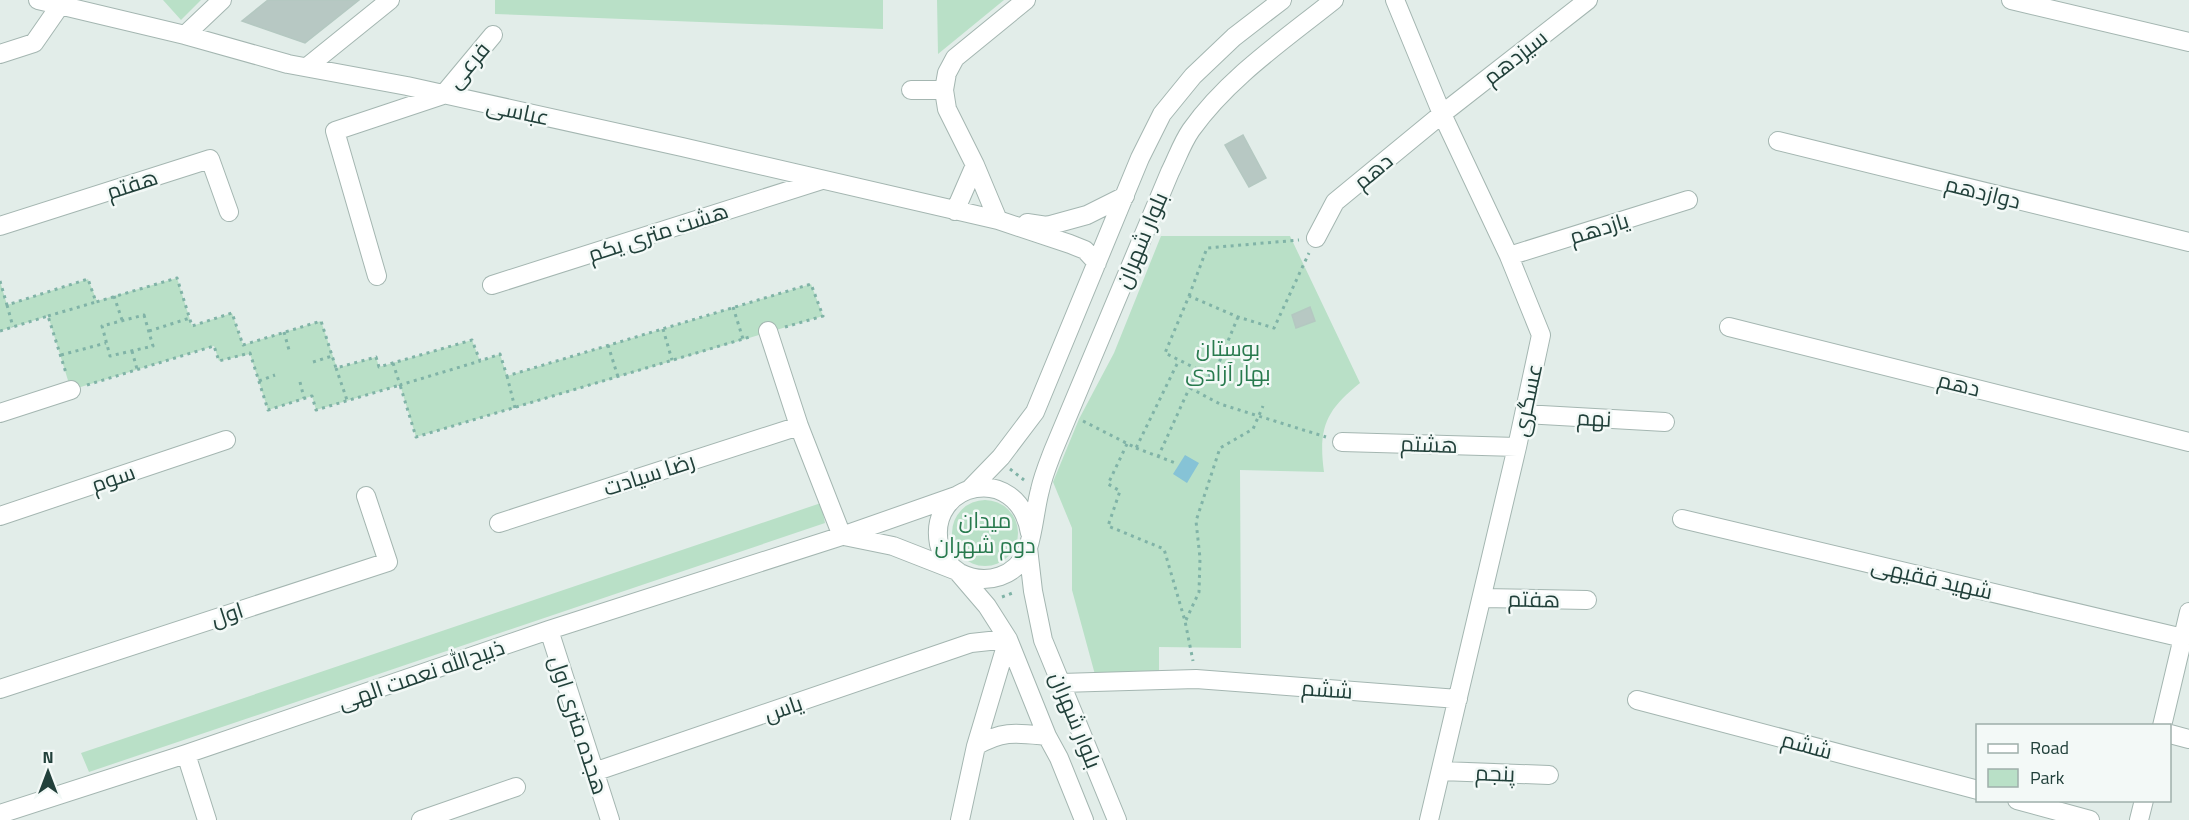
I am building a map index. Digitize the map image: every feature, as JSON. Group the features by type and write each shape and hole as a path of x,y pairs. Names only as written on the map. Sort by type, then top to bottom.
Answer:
{"street":[{"name":"عباسی","path":"38,0 59,7 185,35 288,64 443,95 998,220"},
{"path":"185,35 222,0"},
{"path":"307,67 390,0"},
{"path":"1026,0 955,58 947,73 944,90 947,109 975,165 998,220 1085,250 1097,263"},
{"name":"بلوار شهران","path":"963,493 1000,457 1035,412 1125,196 1162,114 1193,76 1234,38 1282,0"},
{"name":"بلوار شهران","path":"1117,820 1043,640 1033,591 1029,541 1040,489 1053,451 1170,172 1190,132 1217,99 1256,62 1334,0"},
{"name":"عسگری","path":"1395,0 1442,114 1509,256 1541,335 1517,447 1429,820"},
{"name":"سیزدهم","path":"1442,114 1588,0"},
{"path":"2011,0 2189,42"},
{"path":"0,54 34,43 59,7"},
{"name":"فرعی","path":"443,95 493,35"},
{"path":"910,90 944,90"},
{"path":"377,276 335,131 443,95"},
{"name":"دهم","path":"1316,238 1335,202 1442,114"},
{"name":"دوازدهم","path":"1778,141 2189,242"},
{"name":"هفتم","path":"0,226 210,159 229,212"},
{"path":"955,211 975,165"},
{"name":"هشت متری یکم","path":"492,285 823,180"},
{"path":"998,220 1047,226 1087,215 1125,196"},
{"name":"یازدهم","path":"1509,256 1688,200"},
{"name":"دهم","path":"1729,327 2189,442"},
{"path":"768,332 790,402 842,536 893,546 970,577 984,580 1011,571 1021,560 1029,541 1028,519 1021,506 1011,496 998,490 984,488 963,493 946,507 940,519 938,534 943,554 957,571"},
{"path":"0,413 71,390"},
{"name":"نهم","path":"1524,414 1665,422"},
{"name":"رضا سیادت","path":"499,523 799,426"},
{"name":"سوم","path":"0,516 225,440"},
{"name":"هشتم","path":"1342,442 1517,447"},
{"name":"ذبیح‌الله نعمت الهی","path":"1,811 186,754 549,630 842,536 963,493"},
{"name":"اول","path":"0,689 388,562 366,496"},
{"name":"شهید فقیهی","path":"1682,519 2183,638"},
{"name":"بلوار شهران","path":"957,571 987,606 1008,639 1084,820"},
{"name":"هفتم","path":"1482,598 1587,600"},
{"path":"2162,724 2189,612"},
{"name":"هجده متری اول","path":"549,630 610,820"},
{"path":"960,820 976,746 1008,639"},
{"name":"یاس","path":"594,772 971,643 1008,639"},
{"name":"ششم","path":"1061,683 1196,679 1458,699"},
{"name":"ششم","path":"1637,700 1976,790"},
{"path":"976,746 990,737 1013,732 1047,736"},
{"path":"2171,734 2189,739"},
{"path":"186,754 207,820"},
{"name":"پنجم","path":"1441,771 1549,775"},
{"path":"422,820 516,787"},
{"path":"2021,802 2090,820"},
{"path":"2139,820 2144,802"}],"path":[{"path":"1238,317 1213,377 1165,353 1207,248 1316,238"},
{"path":"1189,296 1238,317 1274,328 1316,238"},
{"path":"0,331 177,278 192,326 232,314 243,345 321,321 347,400"},
{"path":"7,305 88,279 96,302"},
{"path":"0,281 13,327"},
{"path":"393,363 416,437 823,316 811,284 507,376"},
{"path":"114,296 122,320"},
{"path":"733,307 743,339"},
{"path":"144,315 149,332 153,346 110,357 102,326 144,315"},
{"path":"48,316 71,390 214,346 219,361 250,353 268,410 312,396 316,410 500,354 515,408"},
{"path":"149,332 189,318"},
{"path":"663,329 672,360"},
{"path":"284,332 289,350"},
{"path":"336,368 376,357 379,367 472,340 480,361"},
{"path":"60,356 106,343"},
{"path":"608,345 618,376"},
{"path":"132,351 137,370"},
{"path":"313,362 332,356"},
{"path":"1136,448 1179,360"},
{"path":"1158,457 1198,369"},
{"path":"259,381 275,375"},
{"path":"300,382 305,399"},
{"path":"1190,388 1220,404 1342,442"},
{"path":"1185,621 1199,592 1200,558 1196,521 1220,448 1253,429 1263,406"},
{"path":"1079,419 1127,444 1178,464"},
{"path":"1127,444 1108,484 1120,491 1108,526 1164,549 1185,621 1196,679"},
{"path":"1004,465 1029,484"},
{"path":"1000,598 1017,591"}],"green space":[{"path":"163,0 201,0 181,20"},
{"path":"495,0 883,0 883,29 495,14"},
{"path":"937,0 1004,0 938,54"},
{"name":"بوستان بهار آزادی","path":"1161,236 1290,236 1360,383 1339,402 1327,421 1322,443 1324,472 1240,470 1241,648 1159,647 1159,683 1097,682 1072,590 1072,528 1053,482 1079,419 1114,353"},
{"path":"177,278 192,326 232,313 243,345 321,321 337,368 376,357 379,367 472,340 480,361 500,354 507,376 811,284 823,316 416,437 400,385 316,410 312,396 268,410 250,354 219,361 214,346 71,390 48,316 0,331 0,281 7,305 88,279 97,301"},
{"name":"میدان دوم شهران","path":"985,500 997,503 1008,510 1015,521 1018,533 1015,545 1008,556 997,563 985,566 973,563 962,556 955,545 952,533 955,521 962,510 973,503"},
{"path":"821,503 825,523 89,772 81,753"}],"water":[{"path":"1185,455 1199,463 1187,483 1173,474"}],"building":[{"path":"268,0 359,0 305,43 242,21"},
{"path":"1243,135 1266,178 1249,187 1225,145"},
{"path":"1310,307 1315,321 1296,328 1292,315"}]}
